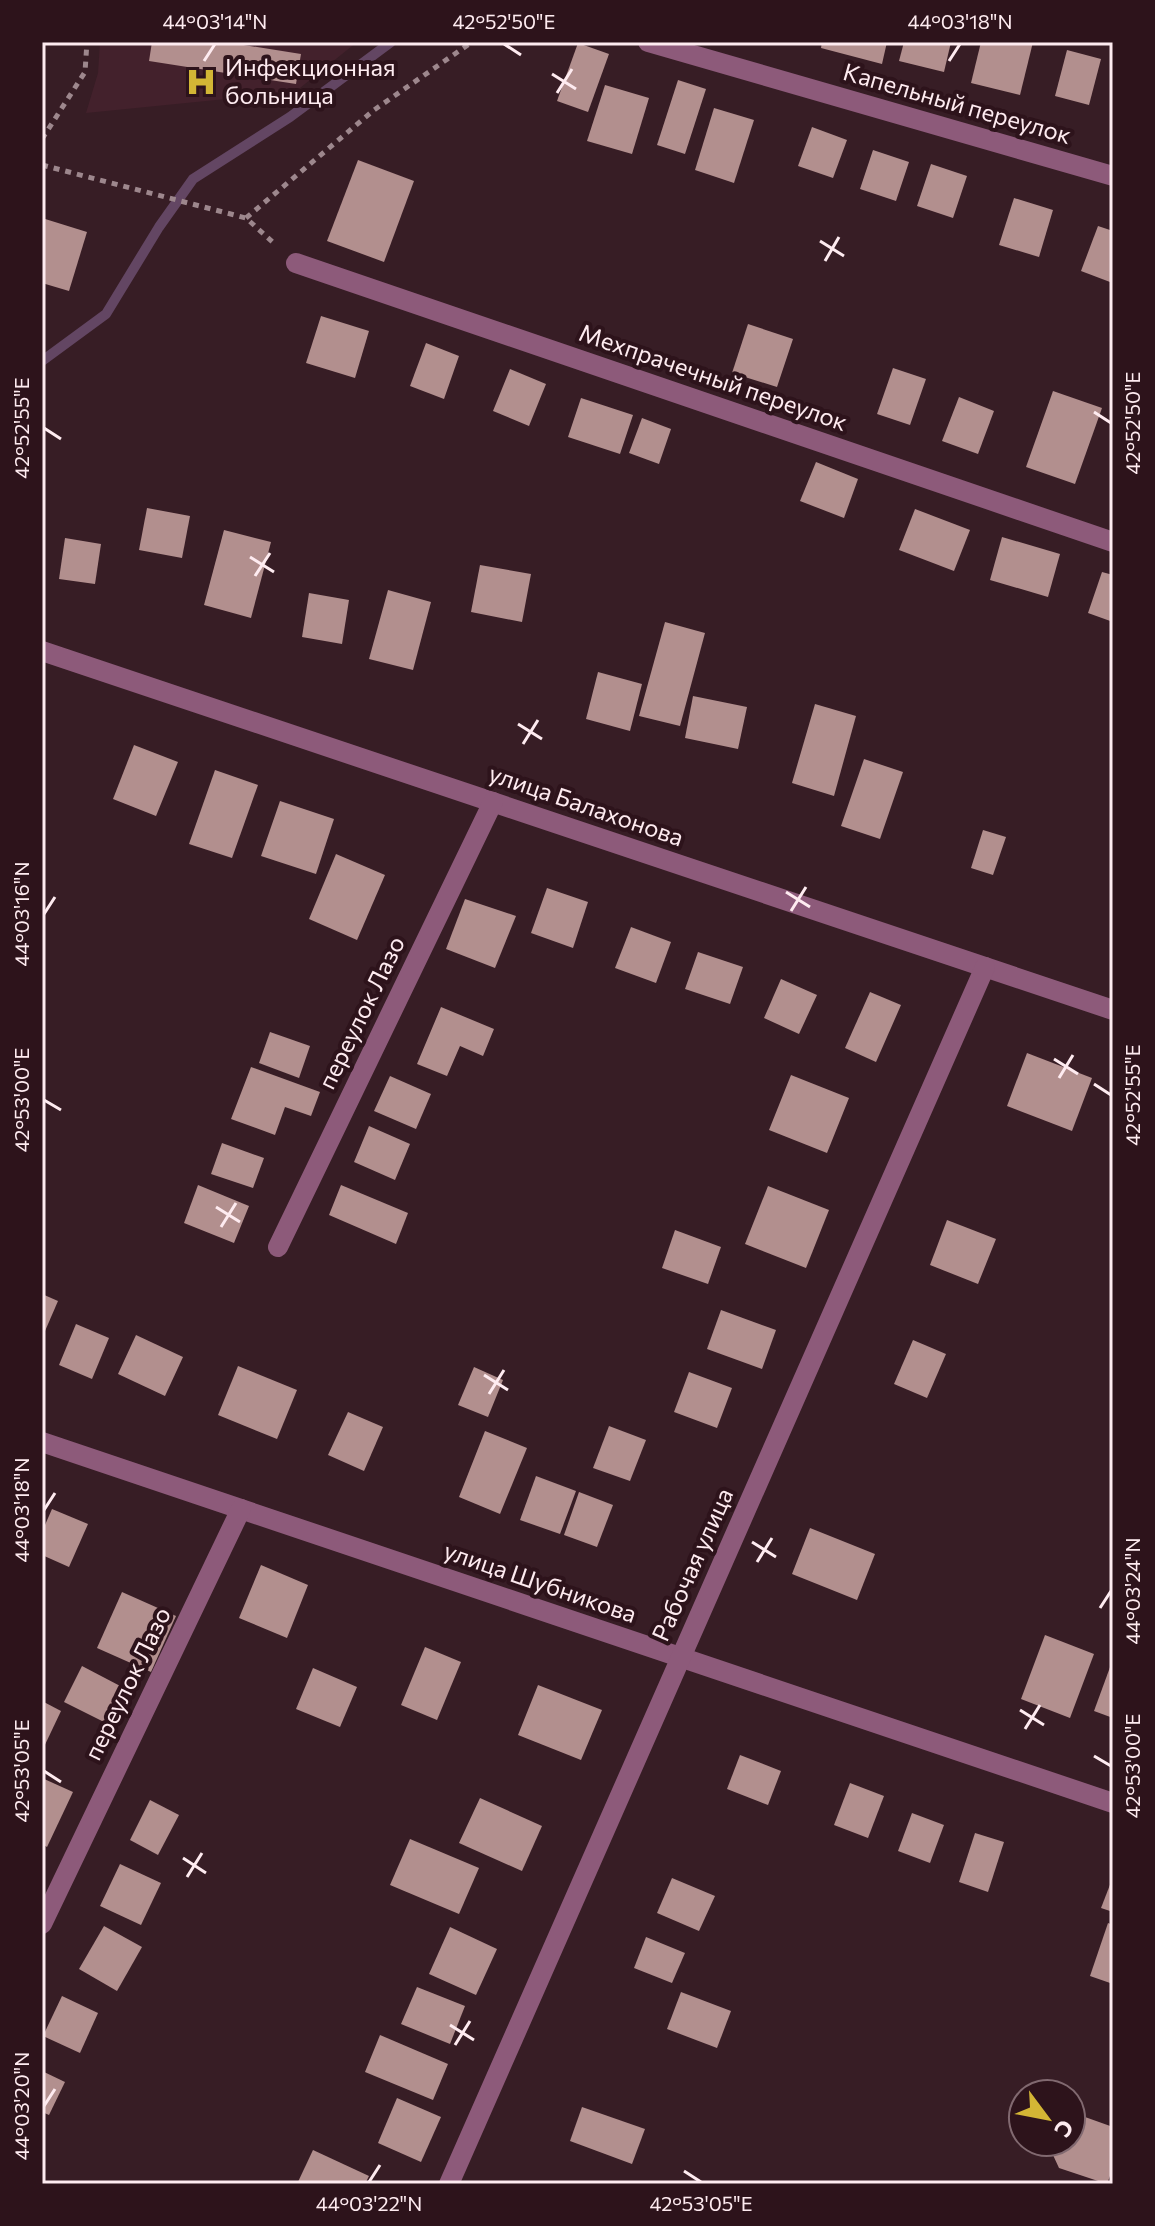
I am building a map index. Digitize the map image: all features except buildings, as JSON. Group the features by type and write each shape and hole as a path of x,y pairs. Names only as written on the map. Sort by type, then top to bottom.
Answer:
{"street":[{"name":"Капельный переулок","path":"648,42 1113,176"},
{"name":"Мехпрачечный переулок","path":"296,263 1113,542"},
{"name":"улица Балахонова","path":"42,651 1113,1010"},
{"name":"переулок Лазо","path":"278,1247 493,802"},
{"name":"Рабочая улица","path":"449,2184 985,967"},
{"name":"улица Шубникова","path":"42,1442 1113,1803"},
{"name":"переулок Лазо","path":"42,1924 241,1509"}],"path":[{"path":"42,139 85,72 87,42"},
{"path":"246,218 374,110 472,42"},
{"path":"42,165 246,218 296,263"}],"shaded area":[{"name":"Инфекционная больница","path":"100,42 357,42 295,92 86,113 98,73"}],"waterway":[{"path":"42,361 106,314 159,227 193,179 290,117 391,42"}],"place":[{"name":"Инфекционная больница","path":"201,82"}]}
